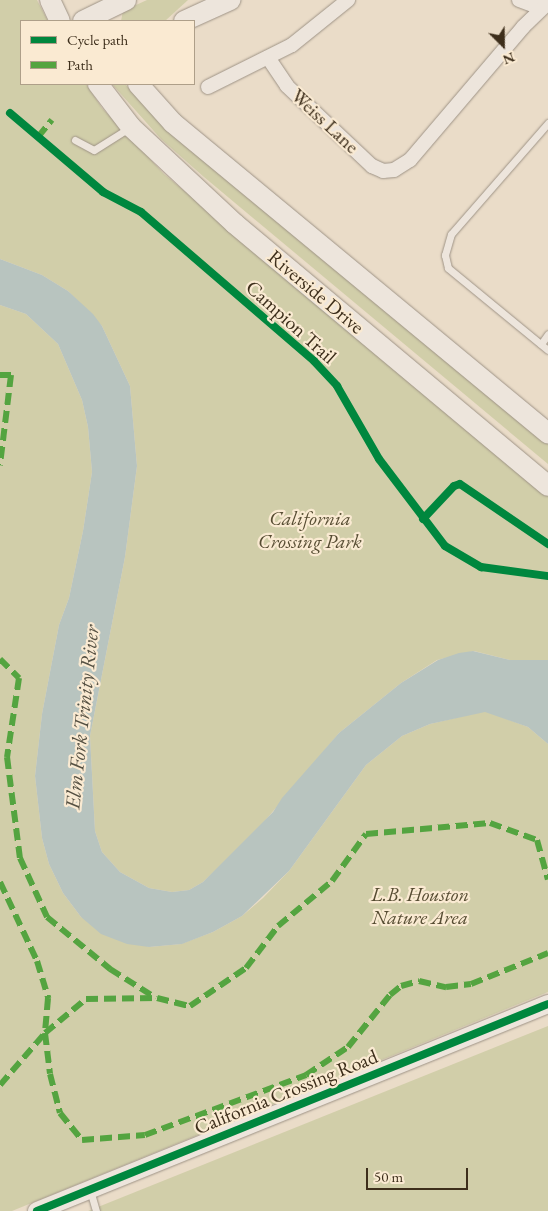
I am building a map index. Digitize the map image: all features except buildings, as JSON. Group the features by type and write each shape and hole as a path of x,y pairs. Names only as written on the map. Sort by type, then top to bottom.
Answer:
{"main road":[{"path":"50,0 60,20"},
{"path":"91,14 126,0"},
{"path":"181,20 198,0"},
{"path":"186,20 230,0"},
{"name":"Riverside Drive","path":"99,85 131,127 235,224 548,486"},
{"name":"Riverside Drive","path":"139,85 173,124 548,433"}],"street":[{"path":"208,87 270,59 308,34 347,0"},
{"path":"519,0 533,5 546,3"},
{"name":"Weiss Lane","path":"270,59 287,86 312,110 372,166 389,171 405,164 546,3"},
{"name":"California Crossing Road","path":"37,1211 548,1004"}],"lane":[{"path":"548,123 451,234 445,255 448,268 548,350"},
{"path":"75,140 94,150 107,144 131,127"},
{"path":"541,344 548,334"},
{"path":"90,1189 96,1211"}],"green space":[{"name":"California Crossing Park","path":"0,0 37,0 47,20 20,20 20,85 87,85 102,108 164,174 548,493 548,660 510,660 474,651 437,660 401,683 339,733 253,835 203,882 189,890 172,892 149,888 120,872 102,852 95,831 90,736 125,557 137,466 130,386 102,326 68,291 42,275 0,259"},
{"path":"147,0 188,0 166,20 121,20 123,11"},
{"path":"113,85 126,85 170,132 548,442 548,464 204,177 161,139"},
{"name":"L.B. Houston Nature Area","path":"0,305 26,314 58,344 82,400 88,427 92,472 83,531 69,598 59,625 42,714 35,776 42,838 49,864 63,893 81,917 149,947 181,944 213,932 242,916 263,898 289,871 366,765 402,736 430,724 485,711 528,727 548,744 548,992 12,1211 0,1211"},
{"path":"548,1026 548,1211 88,1211"}],"water":[{"name":"Elm Fork Trinity River","path":"0,259 42,275 68,291 93,314 102,326 130,386 137,466 125,557 90,736 95,831 102,852 120,872 149,888 172,892 189,890 203,882 273,812 282,798 339,733 401,683 438,660 459,653 473,651 510,660 548,660 548,744 528,727 485,712 430,724 402,736 366,765 289,871 242,916 213,932 182,944 149,947 127,944 101,934 81,917 63,893 49,864 42,838 35,776 42,714 59,625 69,598 83,531 92,472 88,427 82,400 58,344 26,314 0,305"}],"marked path":[{"path":"38,137 52,120"},
{"path":"0,375 11,375 0,465"},
{"path":"0,659 19,678 7,757 20,858 47,917 110,969 156,998"},
{"path":"0,1085 45,1033 86,999 157,998 190,1006 246,968 278,926 332,881 366,834 490,823 537,840 548,880"},
{"path":"0,882 37,961 48,998 45,1033 50,1074 60,1113 82,1140 145,1135 306,1075 348,1047 390,995 401,986 419,981 446,987 471,984 548,953"}],"cycle path":[{"name":"Campion Trail","path":"10,113 103,192 141,212 314,361 337,386 379,459 445,546 481,567 548,576"},
{"path":"423,519 454,486 460,484 548,544"},
{"path":"37,1211 548,1004"}]}
